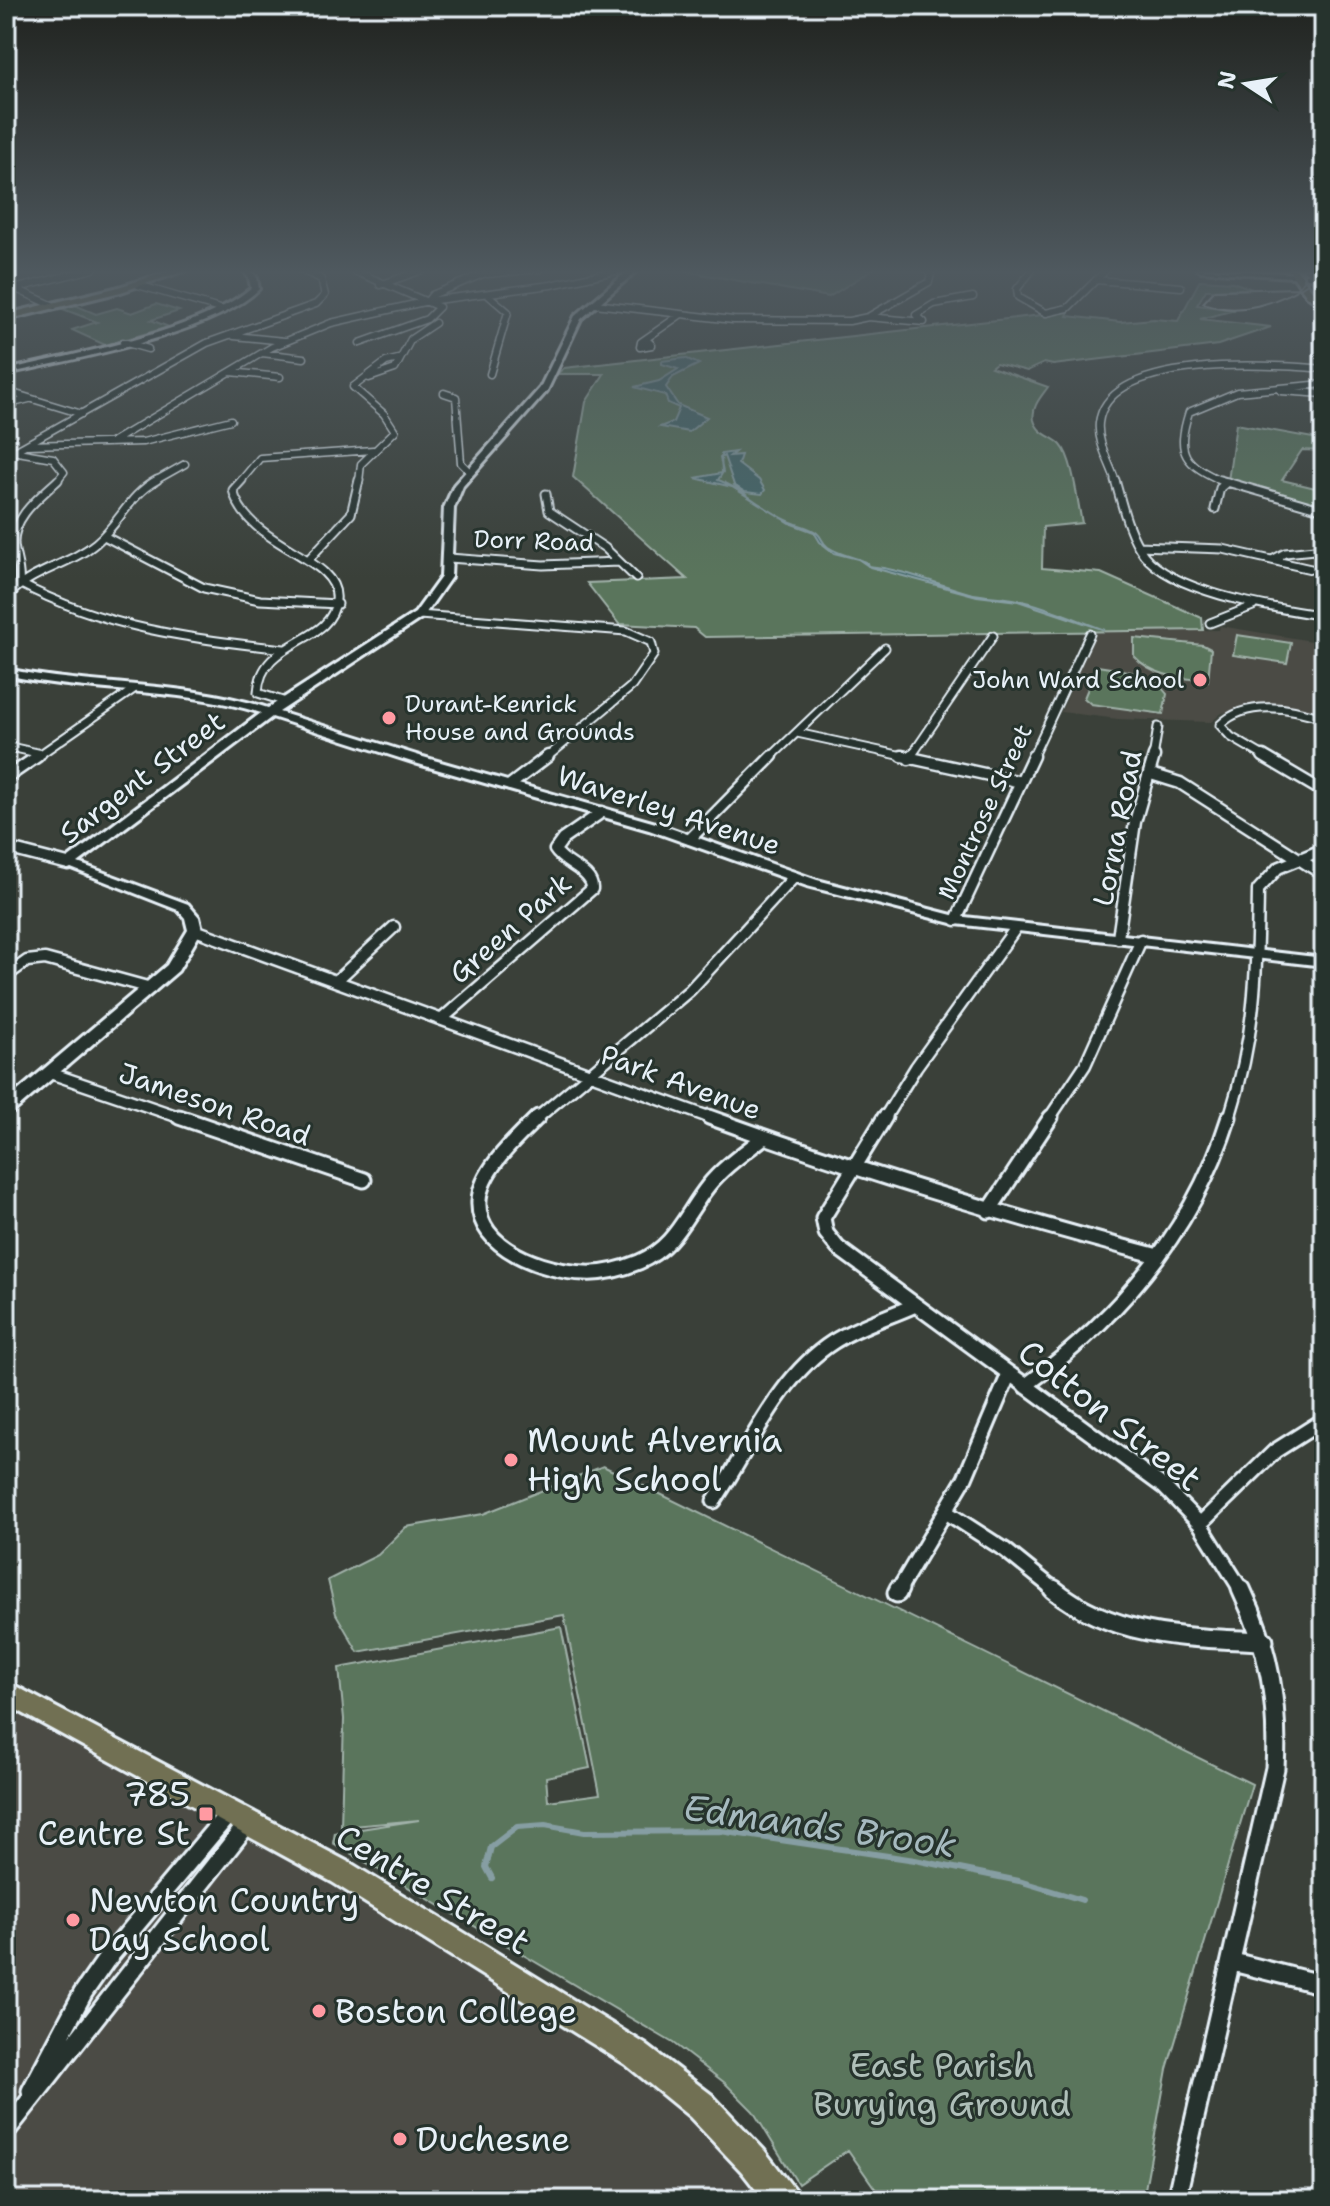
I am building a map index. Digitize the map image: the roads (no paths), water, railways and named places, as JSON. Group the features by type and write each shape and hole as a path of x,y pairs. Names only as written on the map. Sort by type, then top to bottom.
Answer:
{"main road":[{"name":"Centre Street","path":"6,1692 342,1873 635,2054 701,2106 753,2161 783,2200"}],"street":[{"path":"6,457 156,372"},
{"path":"110,443 231,372 280,377"},
{"path":"308,560 314,550 351,514 356,502 357,475 365,459 395,431 381,407 354,390 367,378 386,372"},
{"path":"449,558 449,508 469,471 544,389 552,372"},
{"path":"1174,372 1139,382 1108,401 1098,425 1144,557 1162,568 1254,606 1324,616"},
{"path":"1324,384 1232,393 1189,412 1181,445 1184,456 1202,470 1227,482 1324,510"},
{"path":"1274,387 1286,393 1324,394"},
{"path":"6,391 82,414"},
{"path":"444,393 456,397 461,463 469,471"},
{"path":"6,405 31,399"},
{"path":"25,445 110,443 171,437 231,420"},
{"path":"6,450 53,458 64,472 31,505 18,525 14,547 22,573 19,583 6,598"},
{"path":"258,693 258,677 264,667 284,649 324,625 338,604 332,578 255,528 235,505 233,490 260,458 373,450"},
{"path":"336,454 365,459"},
{"path":"19,583 61,564 104,536 140,489 185,464"},
{"path":"1215,509 1220,488 1227,482"},
{"path":"546,494 549,511 590,537 636,578"},
{"path":"104,536 156,566 215,592 275,602 338,604"},
{"path":"1138,546 1217,548 1324,572"},
{"path":"1272,560 1285,553 1324,549"},
{"path":"293,552 314,550"},
{"name":"Dorr Road","path":"449,558 543,565 618,562"},
{"name":"Sargent Street","path":"68,864 269,713 419,615 442,587 449,558"},
{"path":"19,583 81,616 131,631 284,649"},
{"path":"1210,623 1254,606"},
{"path":"419,615 599,626 640,634 646,639 654,654 643,674 591,722 510,785"},
{"name":"Montrose Street","path":"956,920 1090,634"},
{"path":"909,759 993,636"},
{"path":"690,839 868,660 885,648"},
{"name":"Waverley Avenue","path":"6,672 47,681 242,704 690,839 794,877 956,920 1324,962"},
{"path":"6,778 134,689"},
{"path":"258,693 286,702"},
{"path":"242,704 258,693"},
{"path":"1324,719 1297,710 1272,708 1223,720 1220,727 1324,792"},
{"name":"Lorna Road","path":"1118,938 1135,822 1151,774 1158,727"},
{"path":"797,733 1021,782"},
{"path":"6,746 42,754"},
{"path":"1151,774 1180,783 1324,875"},
{"name":"Green Park","path":"442,1019 592,889 587,874 564,862 555,850 563,839 602,812"},
{"path":"6,848 68,864"},
{"path":"1025,1386 1055,1368 1111,1318 1158,1256 1214,1155 1238,1087 1252,1025 1258,890 1265,877 1297,859 1324,849"},
{"name":"Sargent Street","path":"68,864 183,907 192,917 195,930"},
{"path":"763,1138 717,1177 676,1237 652,1256 622,1267 584,1273 524,1260 497,1242 484,1226 479,1208 482,1188 506,1152 543,1111 721,960 794,877"},
{"path":"336,981 394,927"},
{"name":"Cotton Street","path":"1015,929 930,1048 828,1205 823,1218 826,1233 838,1248 913,1306 1130,1462 1200,1524 1254,1612 1272,1677 1279,1740 1272,1793 1176,2200"},
{"path":"6,1109 151,988 182,956 195,930"},
{"name":"Park Avenue","path":"195,930 851,1169 989,1211 1158,1256"},
{"path":"989,1211 1079,1075 1141,940"},
{"path":"6,976 27,961 45,959 151,988"},
{"name":"Jameson Road","path":"50,1073 364,1180"},
{"path":"714,1501 791,1381 807,1363 828,1346 913,1306"},
{"path":"897,1593 946,1512 1009,1374"},
{"path":"1200,1524 1275,1451 1324,1420"},
{"path":"946,1512 1005,1550 1077,1608 1111,1623 1180,1638 1264,1641"},
{"path":"22,2108 62,2030 106,1960 239,1818"},
{"path":"6,2131 70,2053 239,1818"},
{"path":"1233,1962 1324,1985"}],"water":[{"path":"673,372 683,372 673,377 666,387 678,405 707,417 689,432 660,427 673,422 679,408 668,403 665,395 634,387 659,381"},
{"path":"735,452 730,456 741,455 738,464 759,480 765,490 762,494 745,492 734,485 724,456 721,457 721,454"},
{"path":"722,465 723,472 718,480 737,489 761,505 732,487 695,478 722,473"},
{"path":"780,516 812,530 819,535 828,547 858,559 834,553 820,542 814,532 792,524"},
{"path":"869,566 907,573 969,593 1012,599 1029,603 1105,630 1018,601 977,596"}],"waterway":[{"name":"Edmands Brook","path":"492,1878 486,1867 491,1847 517,1827 545,1825 584,1832 720,1831 915,1860 1019,1881 1082,1900"}],"place":[{"name":"John Ward School","path":"1200,680"},
{"name":"Durant-Kenrick House and Grounds","path":"389,718"},
{"name":"Mount Alvernia High School","path":"511,1460"},
{"name":"785 Centre St","path":"206,1814"},
{"name":"Newton Country Day School","path":"73,1920"},
{"name":"Boston College","path":"319,2011"},
{"name":"Duchesne","path":"400,2139"}],"park label":[{"name":"East Parish Burying Ground","path":"942,2084"}]}
